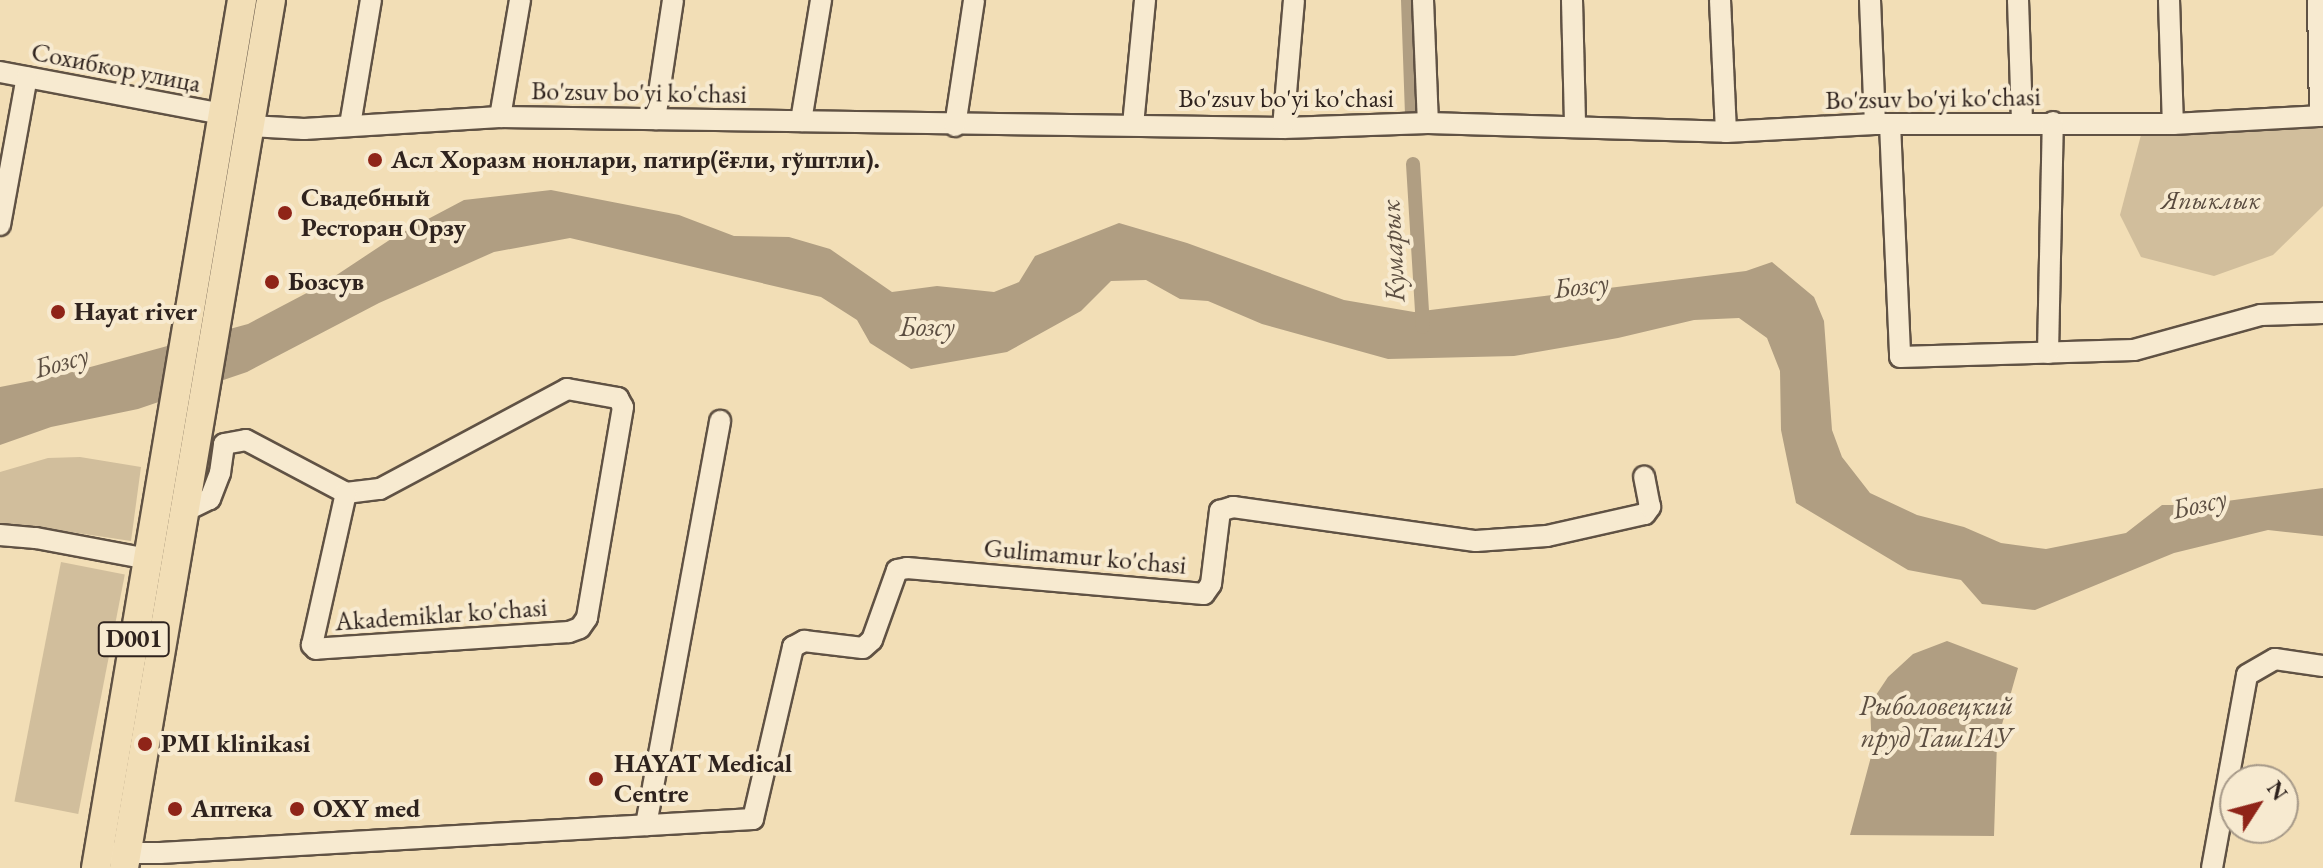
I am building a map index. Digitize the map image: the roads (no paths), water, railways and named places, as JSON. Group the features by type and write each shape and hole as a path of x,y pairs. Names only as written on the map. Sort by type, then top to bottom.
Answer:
{"highway":[{"name":"D001","path":"207,297 223,114 242,0"},
{"name":"D001","path":"111,860 148,559 186,412 207,297 250,126 271,0"},
{"name":"D001","path":"111,860 183,512 186,412"}],"street":[{"path":"350,125 371,0"},
{"path":"500,117 520,0"},
{"path":"655,119 673,0"},
{"path":"801,121 821,0"},
{"path":"955,126 974,0"},
{"path":"1133,125 1145,0"},
{"path":"1283,128 1294,0"},
{"path":"1423,0 1428,123"},
{"path":"1572,0 1575,127"},
{"path":"1720,0 1726,132"},
{"path":"1870,0 1900,357 2134,350 2261,315 2323,313"},
{"path":"2018,0 2022,122"},
{"path":"2169,0 2173,124"},
{"path":"2318,0 2322,116"},
{"name":"Сохибкор улица","path":"0,72 223,114"},
{"path":"0,225 27,77"},
{"name":"Bo'zsuv bo'yi ko'chasi","path":"250,126 304,129 500,117 955,126 1283,128 1428,123 1726,132 1882,124 2173,124 2322,116"},
{"path":"2048,353 2053,122"},
{"name":"Akademiklar ko'chasi","path":"567,389 618,398 623,407 587,618 580,628 569,632 316,649 312,645 346,493 380,489 567,389"},
{"path":"646,825 720,421"},
{"path":"183,512 210,499 220,473 224,444 246,440 346,493"},
{"name":"Gulimamur ko'chasi","path":"111,860 753,819 793,647 804,641 863,648 872,640 897,570 907,568 1204,594 1211,584 1220,511 1233,507 1476,541 1547,536 1645,514 1650,507 1644,477"},
{"path":"0,535 36,538 148,559"},
{"path":"2212,868 2247,675 2275,659 2323,666"}],"water":[{"name":"Бозсу","path":"551,190 679,215 734,236 789,237 830,249 892,292 937,286 994,292 1019,282 1035,256 1119,223 1187,243 1344,300 1414,312 1746,271 1772,262 1814,297 1824,321 1832,430 1842,457 1870,493 1917,515 1964,527 2001,543 2046,549 2126,533 2162,505 2197,505 2323,488 2323,536 2268,530 2174,553 2035,610 1982,604 1961,580 1908,570 1796,503 1781,430 1780,371 1767,338 1739,318 1694,320 1618,338 1514,356 1388,359 1262,324 1208,301 1180,299 1146,280 1111,281 1081,311 1007,352 911,369 870,343 857,320 821,297 570,238 494,252 379,303 247,372 138,409 51,427 0,445 0,387 61,375 248,324 320,286 394,237 464,200"},
{"name":"Рыболовецкий пруд ТашГАУ","path":"1947,641 2018,668 1997,742 1994,836 1850,835 1872,753 1870,704 1888,677 1913,654"}],"waterway":[{"name":"Кумарык","path":"1408,0 1412,117"},
{"name":"Кумарык","path":"1413,164 1423,327"}],"place":[{"name":"Асл Хоразм нонлари, патир(ёғли, гўштли).","path":"375,160"},
{"name":"Свадебный Ресторан Орзу","path":"285,213"},
{"name":"Бозсув","path":"272,282"},
{"name":"Hayat river","path":"58,312"},
{"name":"PMI klinikasi","path":"145,744"},
{"name":"HAYAT Medical Centre","path":"596,779"},
{"name":"Аптека","path":"175,809"},
{"name":"OXY med","path":"297,809"}],"park label":[{"name":"Япыклык","path":"2211,201"}]}
